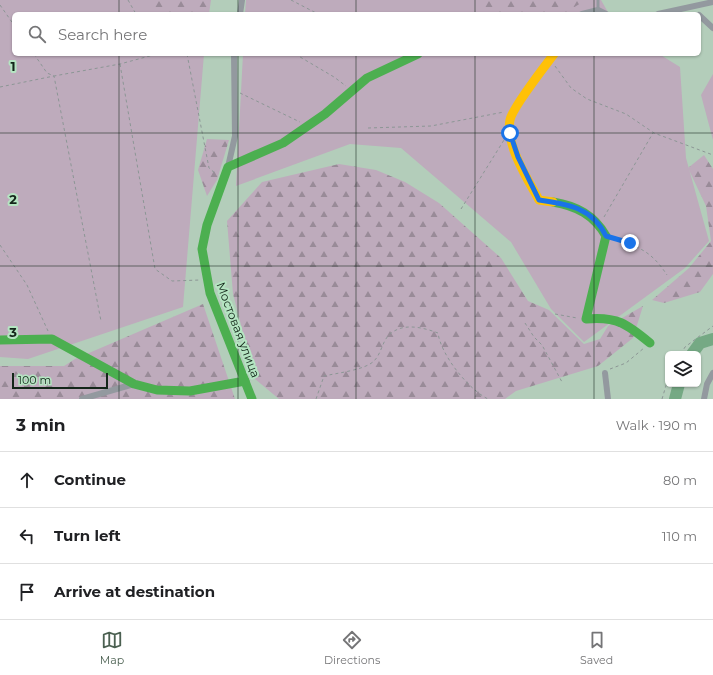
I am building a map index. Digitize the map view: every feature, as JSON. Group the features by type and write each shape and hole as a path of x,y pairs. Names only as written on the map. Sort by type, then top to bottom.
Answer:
{"street":[{"path":"240,12 242,0"},
{"path":"666,12 713,2"},
{"path":"690,6 697,12"},
{"path":"590,12 598,10 602,12"},
{"path":"701,16 713,28"},
{"path":"228,167 235,136 234,56"},
{"path":"228,167 283,143 307,127 367,78 414,56"},
{"path":"552,56 510,119 510,130 518,157 539,200 570,204 580,209 599,225 606,236 586,319 598,318 622,320 650,343"},
{"name":"Мостовая улица","path":"228,167 207,225 202,249 204,269 214,306 252,399"},
{"path":"0,340 52,339 144,388 176,392 190,391 245,381"},
{"path":"605,373 608,399"},
{"path":"704,399 707,384 713,373"},
{"path":"82,399 134,384"}],"lane":[{"path":"598,0 598,10"}],"path":[{"path":"128,0 135,12"},
{"path":"291,0 314,12"},
{"path":"0,5 12,22"},
{"path":"35,56 47,73 54,76"},
{"path":"0,87 120,64 150,56"},
{"path":"187,56 209,168 223,180"},
{"path":"298,56 334,77 351,90"},
{"path":"552,56 570,88 587,99 626,114 653,133 713,155"},
{"path":"120,64 155,269 172,281 206,279"},
{"path":"54,76 101,321"},
{"path":"235,90 298,120 307,127"},
{"path":"368,128 431,126 516,109"},
{"path":"461,209 510,130"},
{"path":"599,225 653,133"},
{"path":"606,236 630,243 644,250 658,262 668,275"},
{"path":"0,245 27,285 52,339"},
{"path":"555,314 586,319"},
{"path":"525,323 534,337 542,345 562,382"},
{"path":"683,351 685,347 713,326"},
{"path":"316,399 324,376 358,368 374,361 388,336 400,329 421,327 438,333 439,344 451,361 470,385 480,395 488,399"},
{"path":"605,373 610,368 626,363 650,343"},
{"path":"662,399 666,387"}],"green space":[{"path":"0,0 154,0 161,12 12,12 12,56 204,56 183,307 28,359 0,357"},
{"path":"146,0 211,0 209,12 149,12"},
{"path":"246,0 601,0 608,12 245,12"},
{"path":"485,0 586,0 566,12 483,12"},
{"path":"243,56 662,56 680,67 686,158 709,241 685,268 584,342 551,309 511,242 401,148 350,144 236,186"},
{"path":"713,74 713,140 701,95"},
{"path":"207,139 229,140 217,180 207,196 198,170"},
{"path":"704,155 713,169 713,274 700,292 664,303 652,300 689,268 711,241 706,206 688,168"},
{"path":"339,164 376,170 405,182 439,203 501,258 528,301 549,310 584,344 600,339 608,326 643,306 633,338 598,366 516,391 505,399 279,399 255,379 233,294 227,221 262,182"},
{"path":"203,304 235,399 0,399 0,366 64,366 75,359"}],"waterway":[{"path":"694,351 700,343 713,339"},
{"path":"675,399 678,387"}],"traffic: fast":[{"path":"252,399 210,293 202,249 207,225 228,167 283,143 325,114 367,78 414,56"},
{"path":"553,202 570,206 584,213 596,222 606,236 586,319 597,318 614,320 628,326 650,343"},
{"path":"0,340 52,339 134,384 157,390 190,391 245,381"}],"traffic: slow":[{"path":"552,56 516,106 510,120 509,130 518,162 539,200 553,202"}],"route":[{"path":"510,133 518,157 539,200 570,204 592,218 599,225 606,236 630,243"}]}
